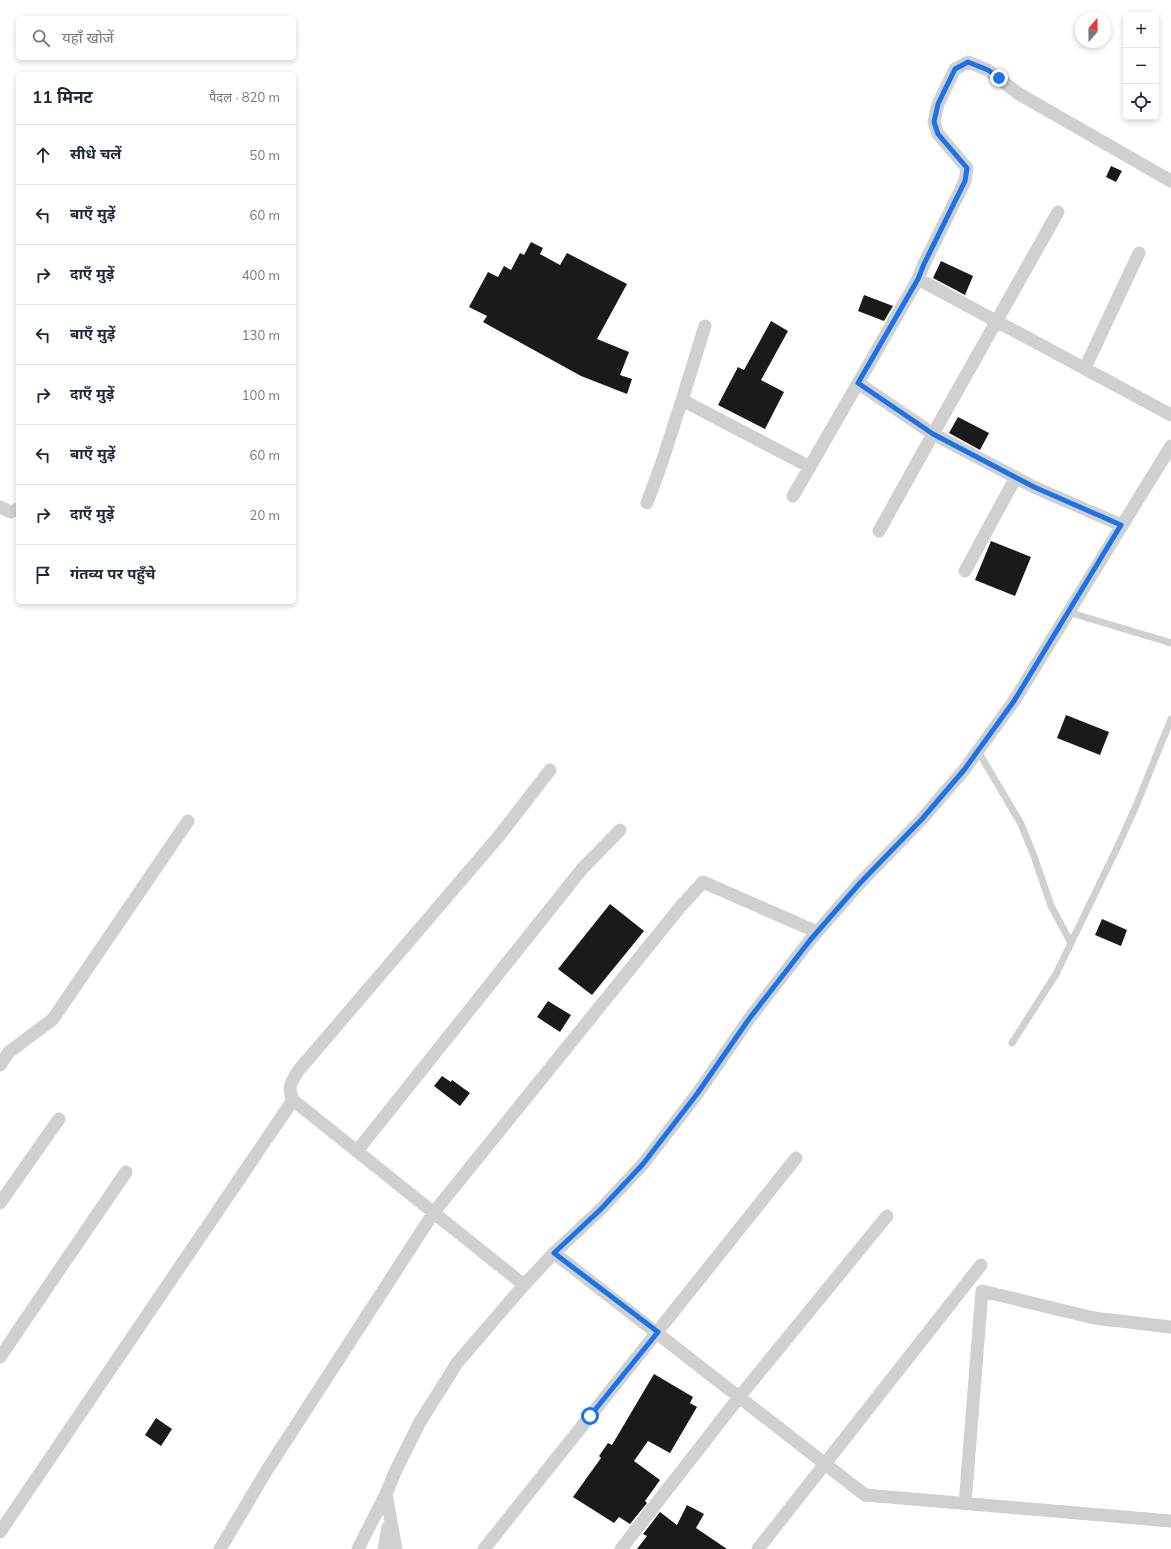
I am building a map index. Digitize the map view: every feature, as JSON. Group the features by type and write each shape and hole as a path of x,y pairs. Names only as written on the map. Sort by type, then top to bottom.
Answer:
{"street":[{"path":"793,496 918,279 965,181 967,168 938,134 934,122 938,104 955,69 968,62 988,70 1019,94 1171,180"},
{"path":"879,531 1058,212"},
{"path":"1085,368 1138,253"},
{"path":"918,279 1171,415"},
{"path":"647,503 661,465 705,326"},
{"path":"858,383 933,434 1034,487 1121,525"},
{"path":"682,400 810,467"},
{"path":"358,1549 420,1422 458,1363 524,1285 554,1253 600,1210 643,1164 697,1094 749,1019 817,932 860,883 922,819 964,770 1014,701 1171,446"},
{"path":"965,571 1016,477"},
{"path":"0,508 11,512 16,510"},
{"path":"524,1285 293,1100 289,1091 291,1083 298,1071 499,836 550,770"},
{"path":"0,1065 9,1052 53,1019 188,821"},
{"path":"357,1151 582,869 620,830"},
{"path":"220,1549 267,1470 434,1212 681,906 703,882 817,932"},
{"path":"0,1532 293,1100"},
{"path":"0,1203 59,1119"},
{"path":"484,1549 796,1158"},
{"path":"0,1357 126,1172"},
{"path":"621,1549 740,1396 888,1216"},
{"path":"554,1253 658,1332 865,1495 1171,1521"},
{"path":"758,1549 981,1265"},
{"path":"965,1504 982,1291 1094,1318 1171,1327"},
{"path":"386,1494 396,1549"},
{"path":"384,1549 390,1515"}],"lane":[{"path":"1068,612 1171,643"},
{"path":"1012,1043 1056,974 1119,844 1171,719"},
{"path":"978,751 1021,824 1034,856 1051,906 1071,943"}],"building":[{"path":"1111,166 1122,171 1116,182 1106,177"},
{"path":"531,242 543,248 540,254 560,265 567,253 627,284 597,339 629,352 620,375 632,379 627,394 581,376 483,322 487,316 469,307 488,272 498,277 504,266 511,270 520,253 524,255"},
{"path":"941,261 973,276 965,295 933,278"},
{"path":"864,295 893,306 884,321 858,311"},
{"path":"771,321 788,331 761,380 784,392 765,429 718,405 738,367 744,370"},
{"path":"958,417 989,433 980,450 949,433"},
{"path":"991,541 1031,557 1015,596 975,580"},
{"path":"1066,715 1109,732 1100,755 1057,738"},
{"path":"610,904 644,931 592,995 558,969"},
{"path":"1102,919 1127,930 1121,946 1095,935"},
{"path":"548,1001 571,1015 560,1032 537,1017"},
{"path":"442,1076 451,1082 452,1080 470,1093 460,1106 434,1086"},
{"path":"654,1374 693,1397 690,1403 697,1407 670,1453 648,1441 634,1461 660,1480 645,1501 647,1503 630,1524 619,1517 614,1523 573,1497 601,1458 599,1456 608,1443 612,1445"},
{"path":"156,1418 172,1429 161,1446 145,1435"},
{"path":"687,1505 704,1514 696,1528 727,1549 637,1549 647,1536 643,1534 660,1512 677,1525"}],"route":[{"path":"590,1416 658,1332 554,1253 600,1210 643,1164 697,1094 749,1019 811,939 860,883 922,819 964,770 1014,701 1121,525 1034,487 933,434 858,383 918,279 965,181 967,168 938,134 934,122 938,104 955,69 968,62 988,70 999,78"}]}
